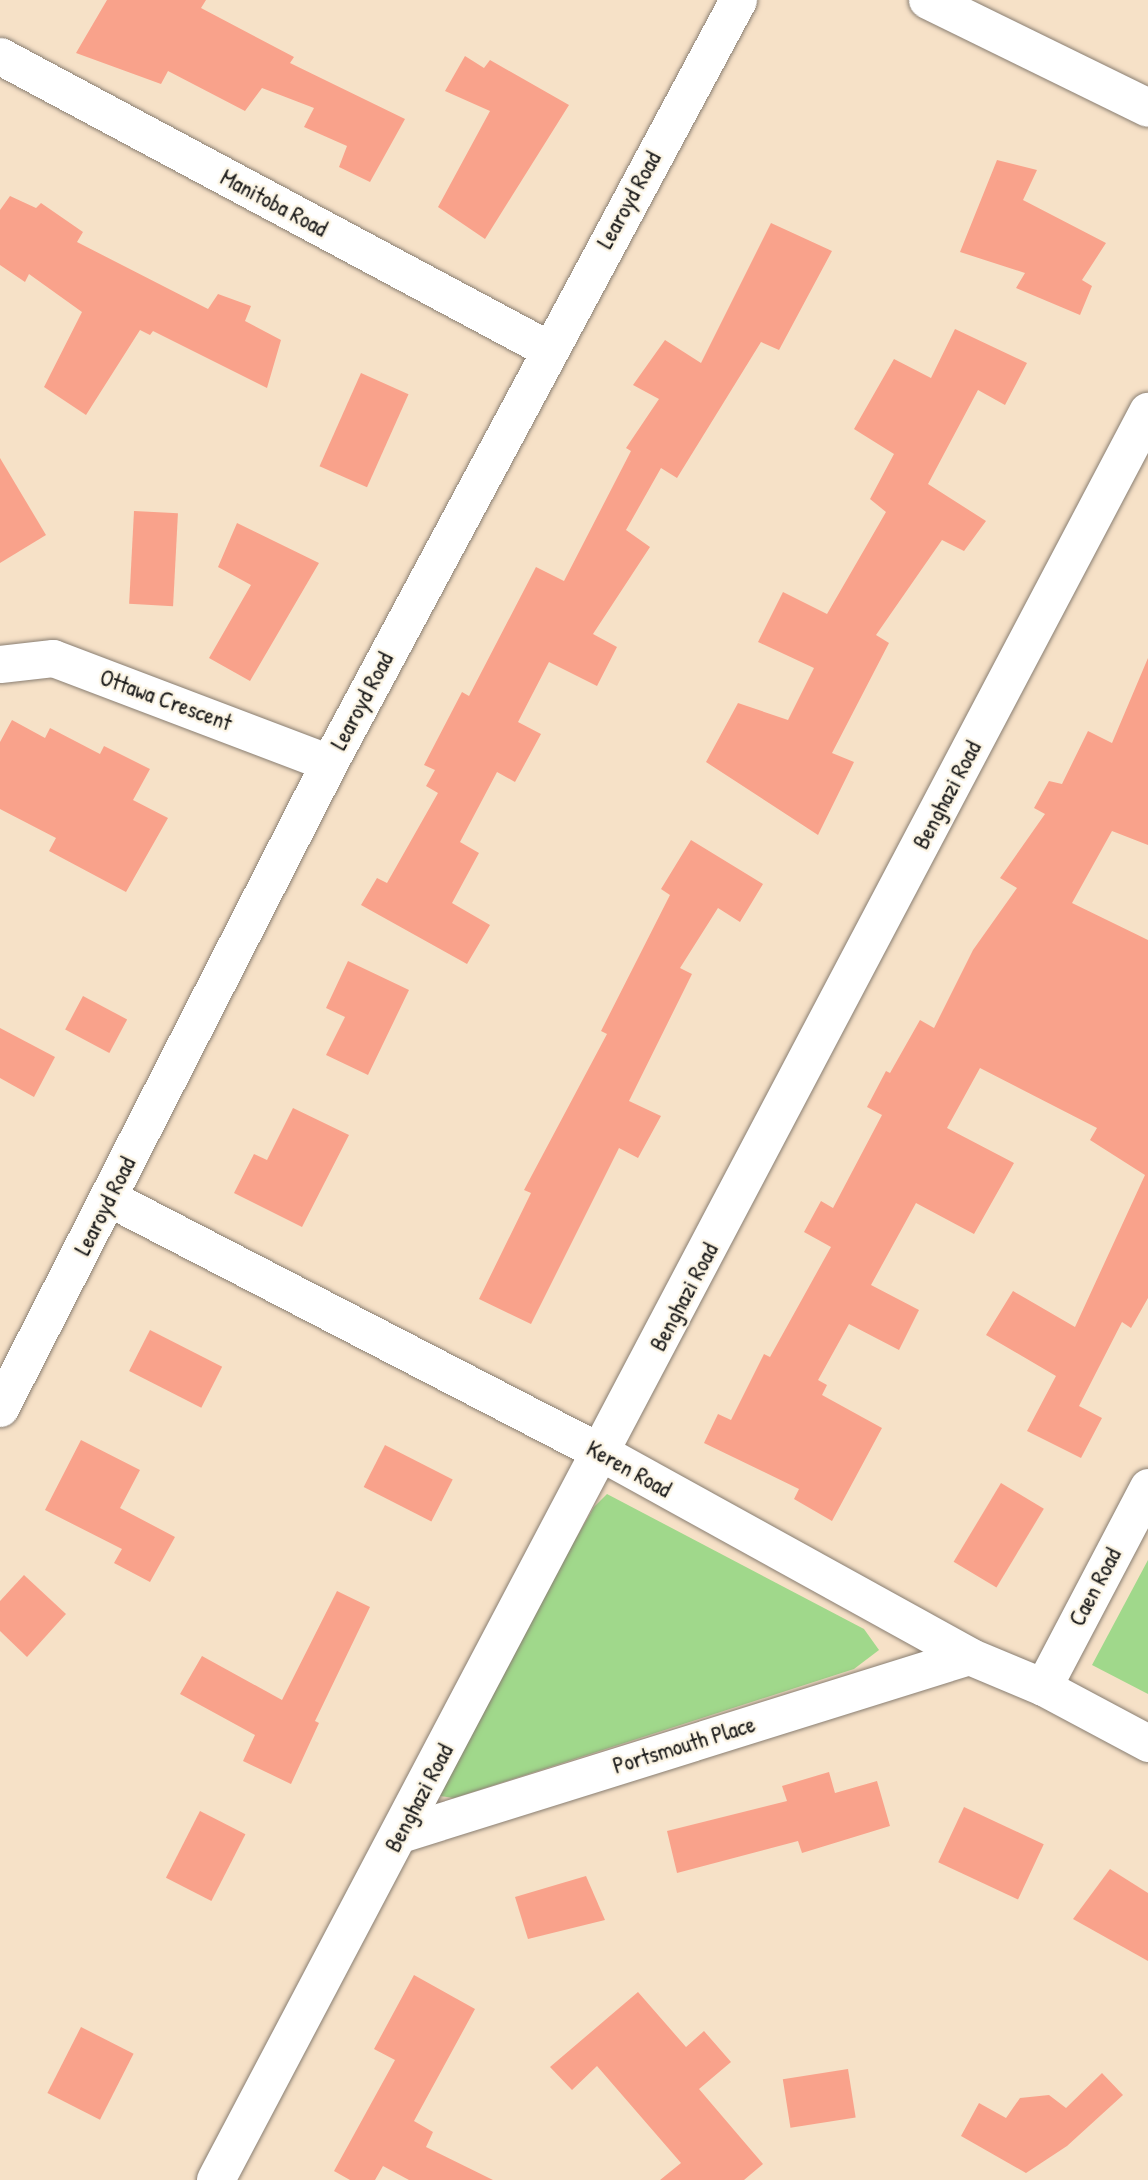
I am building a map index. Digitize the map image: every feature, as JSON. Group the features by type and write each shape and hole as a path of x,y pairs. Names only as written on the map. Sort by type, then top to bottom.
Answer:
{"street":[{"name":"Learoyd Road","path":"0,1408 12,1357 109,1198 329,762 548,349 738,0"},
{"path":"928,0 1148,108"},
{"name":"Manitoba Road","path":"0,56 548,349"},
{"name":"Benghazi Road","path":"216,2180 602,1453 1148,412"},
{"name":"Ottawa Crescent","path":"0,664 52,658 329,762"},
{"name":"Keren Road","path":"109,1198 602,1453 969,1656 1043,1688 1148,1743"},
{"name":"Caen Road","path":"1043,1688 1148,1487"},
{"name":"Portsmouth Place","path":"400,1834 969,1656"}],"green space":[{"path":"607,1494 864,1629 879,1650 854,1669 454,1798 440,1796 435,1785 447,1763 594,1507"},
{"path":"1148,1560 1148,1694 1092,1665"}],"building":[{"path":"107,0 206,0 201,8 294,57 290,63 405,119 370,182 339,167 347,146 304,127 314,108 262,88 245,111 168,71 161,84 76,53"},
{"path":"465,56 484,68 490,60 569,105 485,239 438,207 490,111 445,91"},
{"path":"997,160 1037,170 1023,200 1106,243 1082,280 1092,286 1080,315 1016,288 1025,273 960,252"},
{"path":"10,196 36,208 41,203 83,232 77,242 208,309 218,294 251,306 245,321 281,340 267,388 153,331 150,335 140,330 86,415 44,387 82,312 29,274 25,282 0,265 0,210"},
{"path":"771,223 832,251 779,350 761,342 677,478 661,468 626,530 650,547 593,634 617,647 597,686 549,662 518,722 541,734 515,782 497,772 460,842 479,853 452,903 490,925 467,964 361,905 377,878 387,883 438,793 426,786 435,770 424,765 462,692 469,696 536,567 564,581 631,451 626,448 659,399 633,385 665,340 701,363"},
{"path":"955,329 1027,363 1005,405 978,390 928,484 986,521 964,551 942,540 876,635 889,643 832,753 854,762 818,835 706,762 738,703 788,720 814,668 758,642 783,592 827,614 886,512 870,499 894,454 854,429 894,359 931,378"},
{"path":"361,373 409,394 367,487 320,466"},
{"path":"0,458 46,535 0,563"},
{"path":"134,511 178,513 173,606 129,604"},
{"path":"237,523 319,563 250,681 209,658 251,585 218,567"},
{"path":"1148,658 1148,845 1112,831 1072,903 1148,940 1148,1298 1131,1328 1122,1322 1079,1406 1102,1418 1081,1458 1027,1431 1056,1376 986,1335 1013,1291 1075,1327 1145,1175 1090,1140 1097,1128 980,1068 947,1128 1014,1163 974,1234 916,1203 871,1285 919,1310 899,1350 849,1324 818,1380 827,1385 822,1395 882,1428 832,1521 794,1499 799,1489 704,1443 718,1414 731,1420 764,1354 770,1357 831,1247 804,1232 821,1201 833,1208 882,1115 867,1107 886,1071 890,1073 920,1020 934,1028 973,950 1017,888 1000,878 1045,814 1034,808 1049,781 1062,784 1088,731 1112,743"},
{"path":"12,720 45,738 50,728 100,754 104,746 150,769 133,800 168,818 126,892 49,851 56,838 0,809 0,742"},
{"path":"691,840 763,884 740,922 718,908 680,968 692,974 629,1101 661,1116 638,1158 619,1148 531,1324 479,1299 531,1193 524,1190 607,1034 601,1031 670,895 661,889"},
{"path":"348,961 409,990 368,1075 326,1055 345,1017 326,1008"},
{"path":"83,996 127,1019 109,1053 65,1030"},
{"path":"0,1028 55,1057 34,1097 0,1078"},
{"path":"293,1108 349,1135 302,1227 234,1193 254,1154 267,1160"},
{"path":"150,1330 222,1367 201,1408 129,1371"},
{"path":"81,1440 140,1470 120,1508 175,1537 150,1582 114,1563 122,1549 45,1510"},
{"path":"385,1445 453,1480 431,1521 364,1487"},
{"path":"1001,1483 1044,1509 996,1588 954,1562"},
{"path":"24,1575 66,1614 27,1657 0,1631 0,1601"},
{"path":"337,1591 370,1607 315,1721 319,1723 291,1784 243,1761 255,1735 180,1694 202,1656 282,1700"},
{"path":"829,1772 835,1793 877,1781 890,1826 802,1853 798,1841 677,1873 667,1831 787,1801 782,1786"},
{"path":"964,1807 1044,1844 1018,1899 938,1862"},
{"path":"200,1811 245,1834 211,1901 166,1878"},
{"path":"1110,1869 1148,1893 1148,1961 1073,1919"},
{"path":"586,1876 605,1920 528,1939 515,1897"},
{"path":"414,1975 475,2009 414,2121 433,2132 426,2147 493,2180 409,2180 383,2166 375,2180 350,2180 334,2171 395,2060 374,2049"},
{"path":"638,1992 686,2047 704,2031 731,2062 699,2089 763,2164 744,2180 660,2180 681,2163 597,2066 572,2090 550,2067"},
{"path":"81,2027 134,2054 100,2120 47,2093"},
{"path":"848,2069 856,2117 790,2128 783,2079"},
{"path":"1102,2073 1123,2095 1067,2146 1026,2173 961,2136 979,2103 1006,2118 1020,2098 1049,2095 1066,2108"}]}
